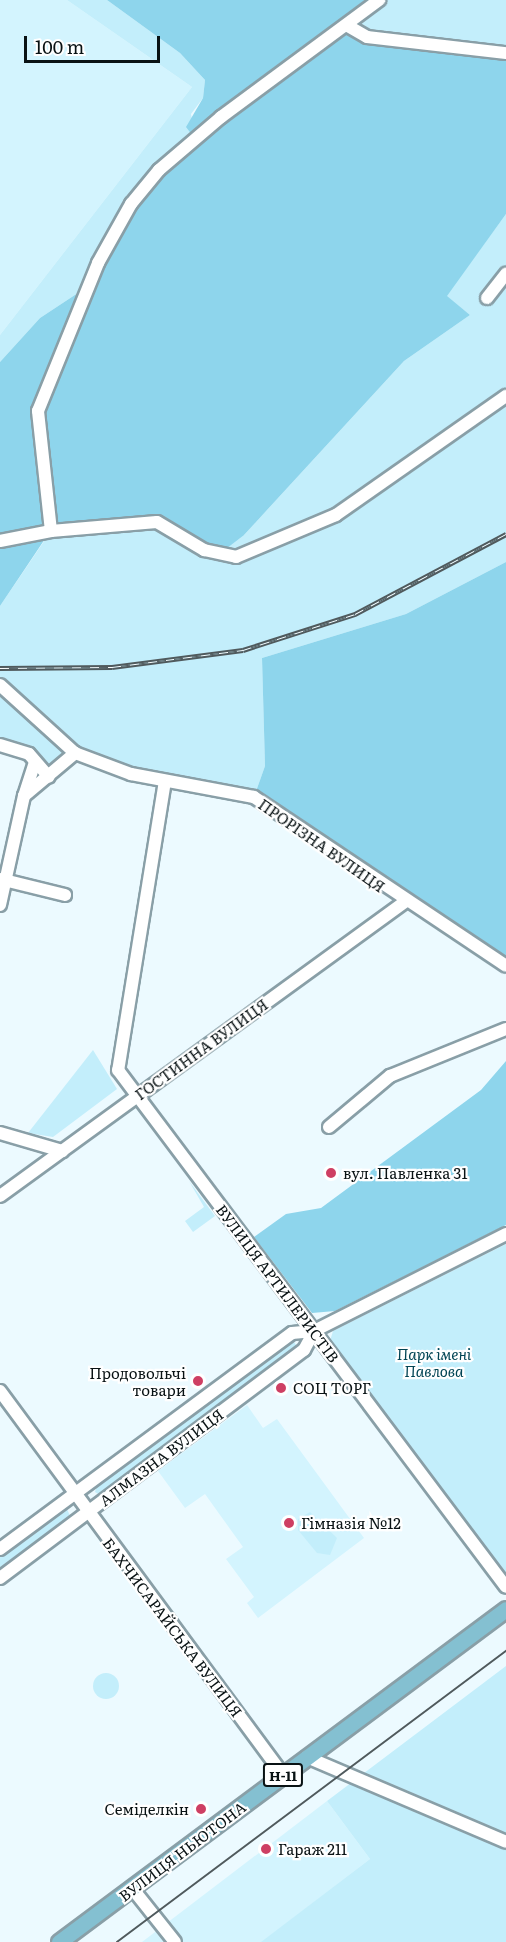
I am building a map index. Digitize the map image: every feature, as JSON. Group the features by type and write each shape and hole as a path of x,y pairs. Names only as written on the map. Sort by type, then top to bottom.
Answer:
{"main road":[{"name":"ВУЛИЦЯ НЬЮТОНА","path":"59,1942 506,1609"}],"street":[{"path":"51,531 38,411 94,271 131,204 159,170 221,117 298,56 348,26 380,0"},
{"path":"348,26 367,37 506,53"},
{"path":"487,298 506,274"},
{"path":"0,541 51,531 157,522 204,550 236,557 336,515 506,396"},
{"name":"ПРОРІЗНА ВУЛИЦЯ","path":"2,687 75,753 165,781 254,797 404,902 506,966"},
{"path":"0,745 29,754 50,777"},
{"path":"24,796 50,777 75,753"},
{"path":"0,905 3,879 24,796 35,763"},
{"name":"ВУЛИЦЯ АРТИЛЕРИСТІВ","path":"165,781 118,1070 506,1587"},
{"path":"3,879 65,895"},
{"name":"ГОСТИННА ВУЛИЦЯ","path":"0,1196 404,902"},
{"path":"329,1127 390,1076 506,1029"},
{"path":"0,1133 62,1151"},
{"name":"АЛМАЗНА ВУЛИЦЯ","path":"0,1549 292,1333 314,1331 506,1234"},
{"name":"АЛМАЗНА ВУЛИЦЯ","path":"0,1578 304,1350 314,1331"},
{"name":"БАХЧИСАРАЙСЬКА ВУЛИЦЯ","path":"0,1391 74,1495 283,1775"},
{"path":"307,1757 506,1842"},
{"path":"132,1888 175,1942"}],"shaded area":[{"path":"0,0 67,0 192,87 0,335"},
{"path":"107,0 379,0 348,26 367,37 506,53 506,214 447,296 470,315 404,361 244,535 218,555 169,526 51,530 0,606 0,362 40,318 87,287 131,204 196,140 186,127 203,98 205,80 180,53"},
{"path":"506,562 506,966 254,797 265,766 262,658 406,614"},
{"path":"506,1061 506,1225 335,1311 312,1313 254,1237 286,1214 321,1208 481,1090"},
{"name":"Гімназія №12","path":"247,1405 263,1428 277,1419 364,1538 258,1618 247,1603 254,1597 226,1559 243,1547 205,1494 185,1508 158,1471"},
{"path":"327,1801 370,1859 262,1942 142,1942"}],"green space":[{"path":"67,0 107,0 180,53 205,80 203,98 191,114 196,140 87,287 40,318 0,362 0,335 192,87"},
{"path":"379,0 506,0 506,53 367,37 348,26"},
{"path":"506,214 506,562 406,614 262,658 265,766 254,797 165,781 75,754 49,777 29,754 0,745 0,606 51,531 146,522 244,535 404,361 470,315 446,296"},
{"path":"93,1050 117,1089 53,1137 28,1133"},
{"path":"189,1181 215,1216 193,1232 185,1221 204,1207"},
{"name":"Парк імені Павлова","path":"506,1244 506,1577 330,1341 333,1331"},
{"path":"292,1339 298,1348 102,1496 95,1492 97,1485"},
{"path":"67,1509 71,1518 0,1571 0,1556"},
{"path":"310,1512 337,1538 330,1555 317,1553 298,1530 298,1519"},
{"path":"506,1666 506,1942 261,1942 370,1859 327,1801"},
{"path":"106,1673 115,1677 119,1686 115,1695 106,1699 97,1695 93,1686 97,1677"}],"tram line":[{"path":"117,1942 506,1651"}],"railway":[{"path":"0,668 112,667 243,650 355,614 506,534"}],"place":[{"name":"вул. Павленка 31","path":"331,1173"},
{"name":"Продовольчі товари","path":"198,1381"},
{"name":"СОЦ ТОРГ","path":"281,1388"},
{"name":"Гімназія №12","path":"289,1523"},
{"name":"Семіделкін","path":"201,1809"},
{"name":"Гараж 211","path":"266,1849"}]}
